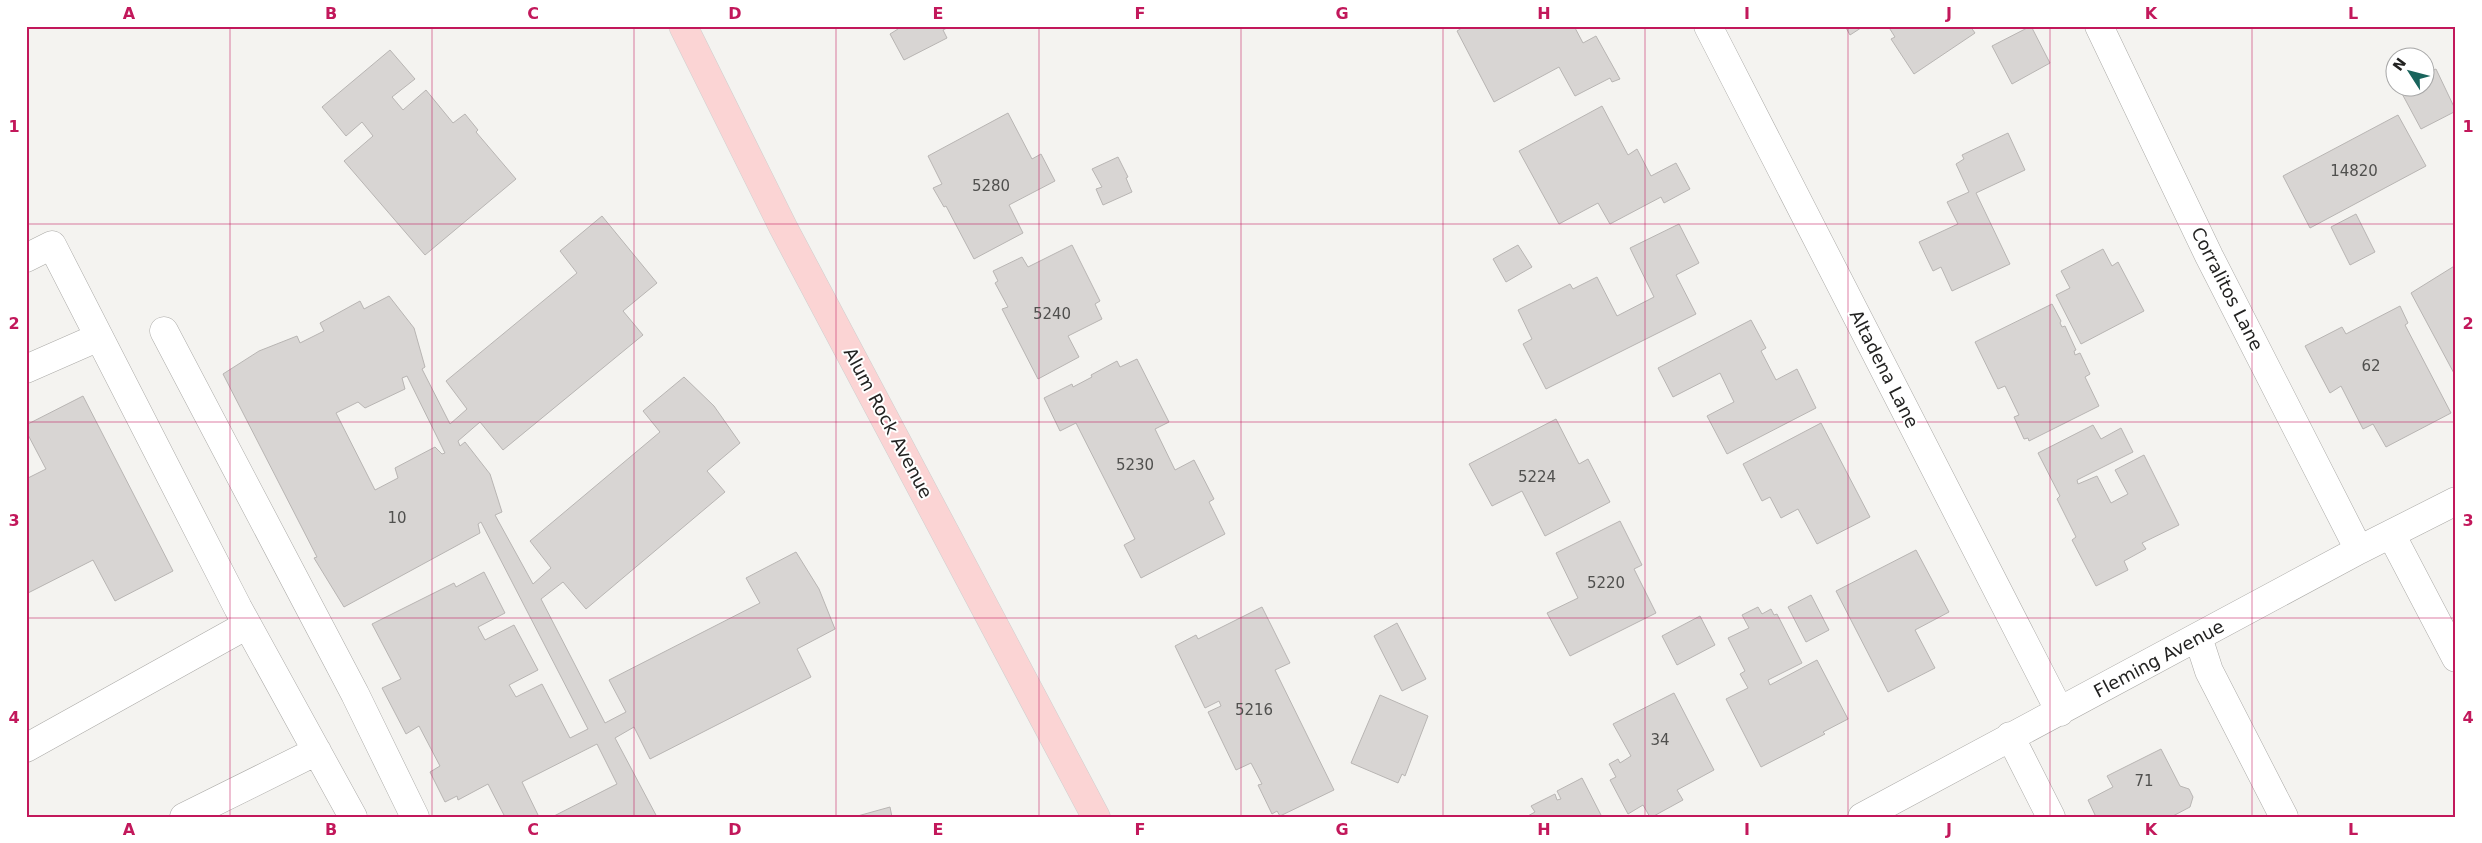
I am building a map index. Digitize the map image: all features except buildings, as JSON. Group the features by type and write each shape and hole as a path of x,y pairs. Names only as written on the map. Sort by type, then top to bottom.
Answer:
{"main road":[{"name":"Alum Rock Avenue","path":"683,26 783,227 1096,817"}],"street":[{"name":"Altadena Lane","path":"1708,26 2060,712"},
{"name":"Corralitos Lane","path":"2099,26 2209,256 2359,550"},
{"path":"26,258 52,245 248,625 353,817"},
{"path":"164,331 350,686 416,817"},
{"path":"26,369 99,337"},
{"name":"Fleming Avenue","path":"1862,817 2359,550 2456,501"},
{"path":"2391,534 2456,658"},
{"path":"26,748 248,625"},
{"path":"2198,637 2209,671 2284,817"},
{"path":"2010,736 2051,817"},
{"path":"184,817 317,752"}]}
